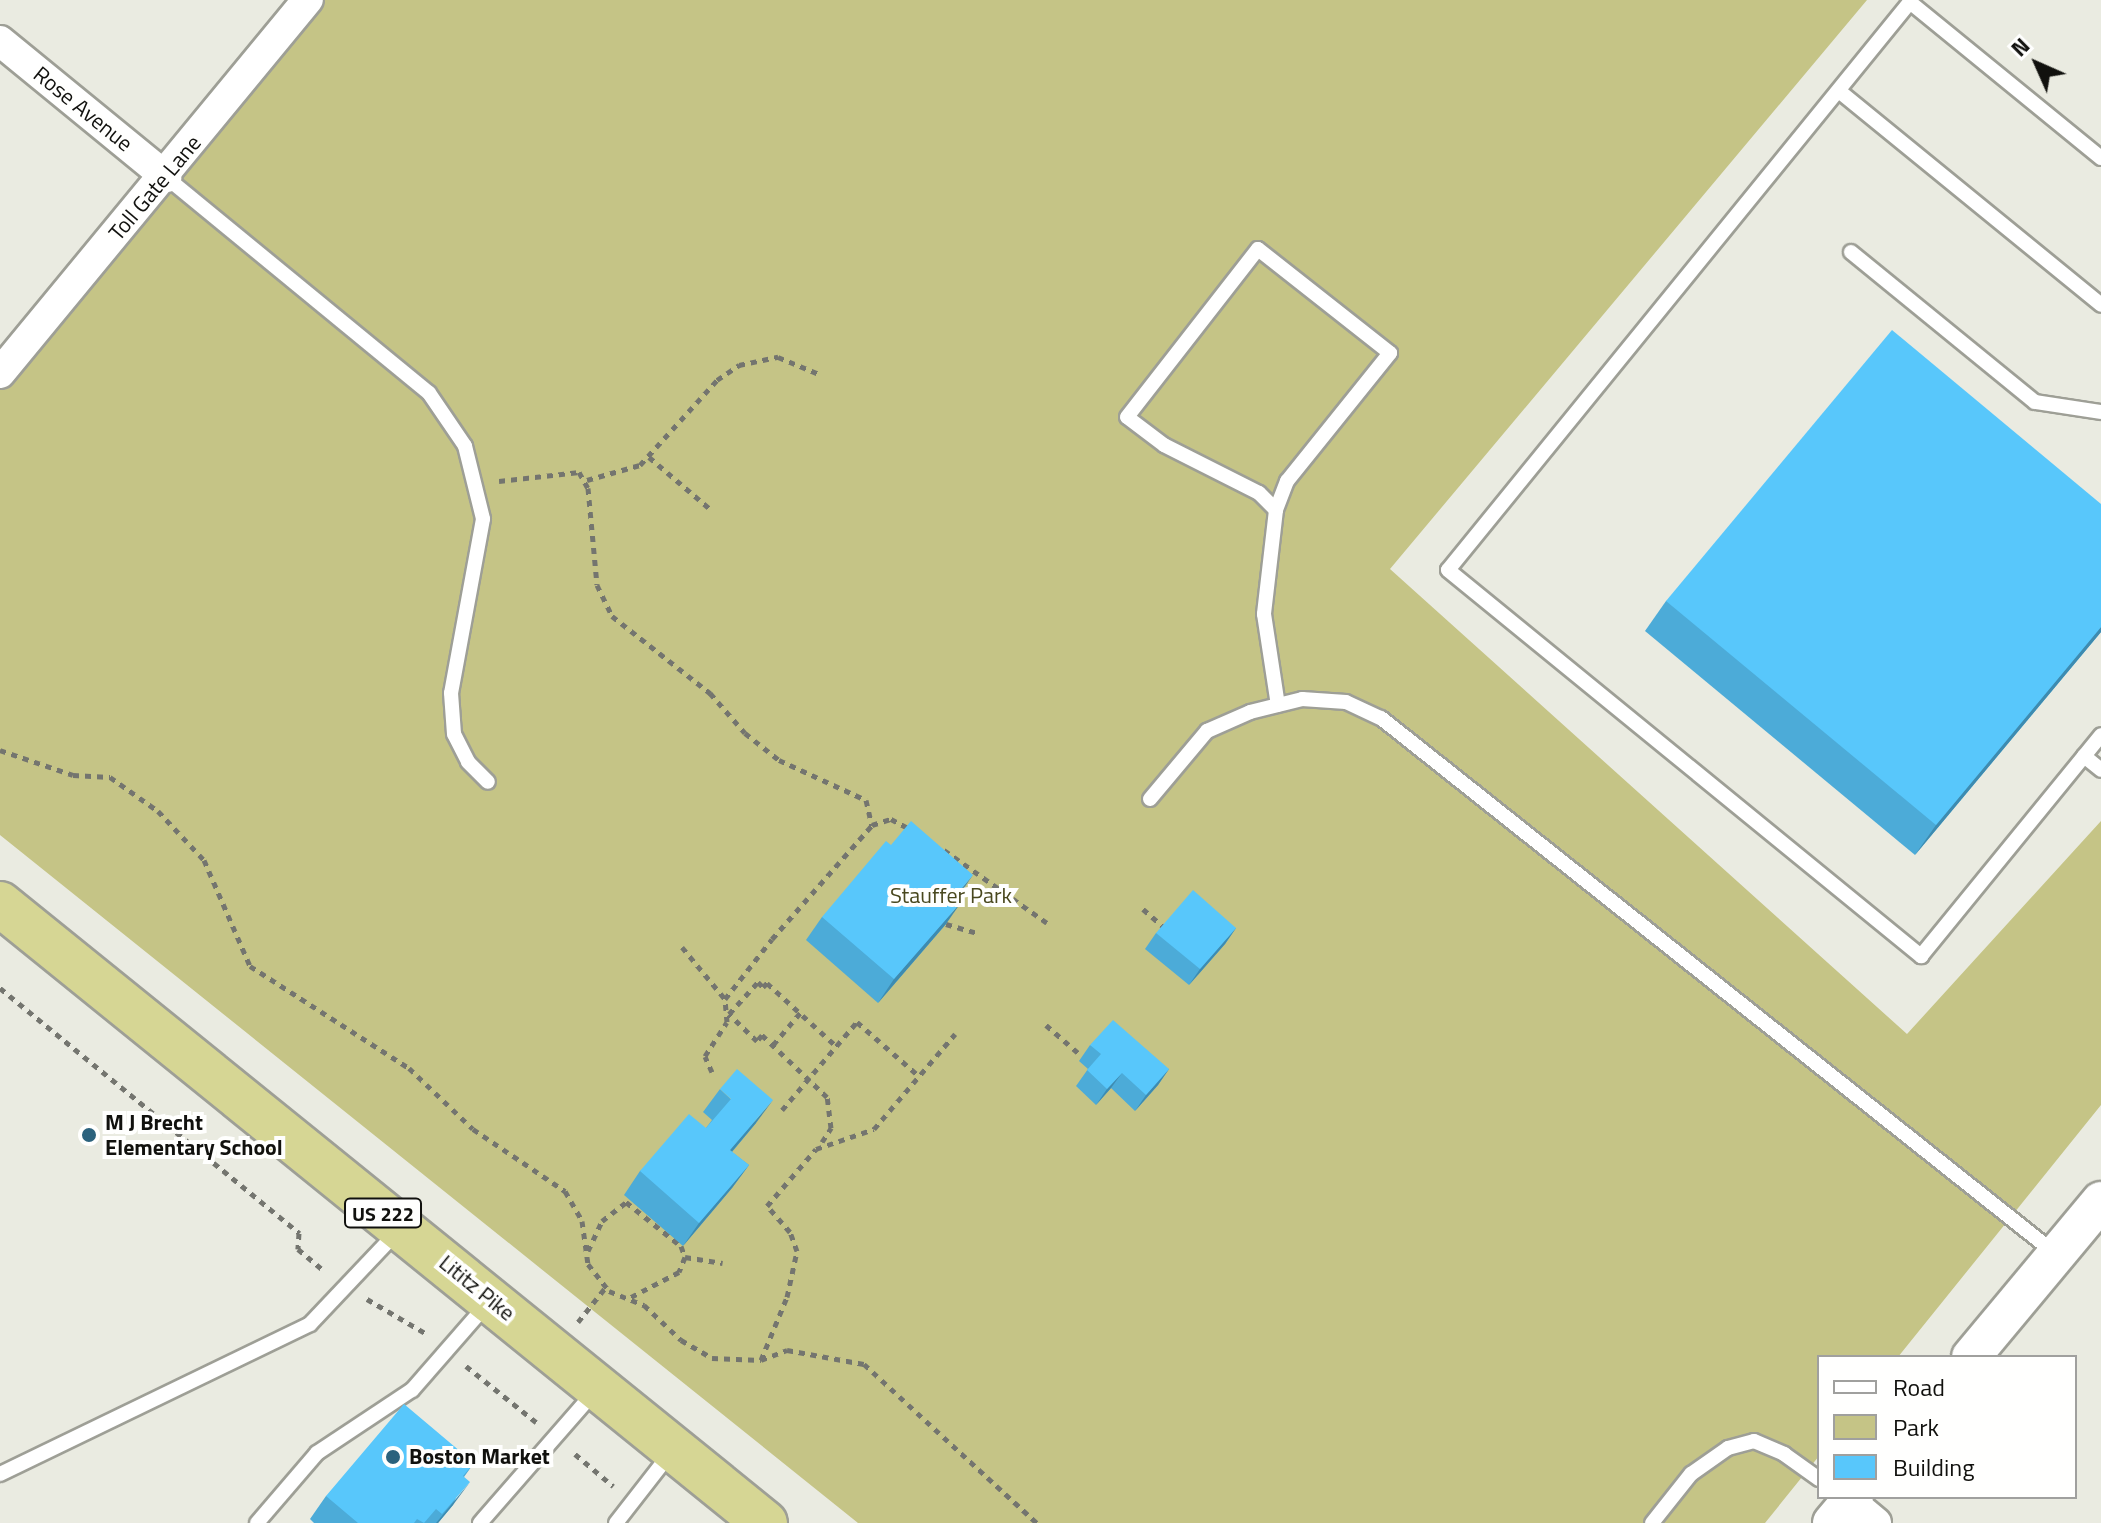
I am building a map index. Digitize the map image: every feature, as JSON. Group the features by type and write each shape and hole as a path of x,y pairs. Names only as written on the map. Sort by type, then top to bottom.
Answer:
{"highway":[{"name":"Lititz Pike","path":"0,904 762,1522"}],"street":[{"name":"Toll Gate Lane","path":"0,373 166,177 308,0"},
{"name":"Rose Avenue","path":"0,41 166,177"},
{"path":"1973,1355 2101,1201"}],"lane":[{"path":"2101,158 1910,2 1448,570 1921,956 2101,735"},
{"path":"1839,91 2101,305"},
{"path":"166,177 429,393 465,446 483,519 451,693 454,734 468,762 488,782"},
{"path":"1276,510 1259,493 1164,445 1127,417 1258,249 1390,353 1287,481 1276,510 1264,614 1278,705"},
{"path":"1851,252 2035,402 2101,412"},
{"path":"1150,799 1207,731 1278,705 1302,699 1346,702 1381,718 2056,1255"},
{"path":"2084,756 2101,770"},
{"path":"0,1474 310,1324 402,1227"},
{"path":"257,1523 317,1453 412,1390 491,1300"},
{"path":"480,1523 599,1387"},
{"path":"1652,1523 1691,1474 1728,1448 1754,1441 1784,1454 1817,1478"},
{"path":"616,1523 674,1448"}],"path":[{"path":"475,487 572,470 586,480 630,471 649,457 717,380 739,365 778,357 819,374"},
{"path":"649,457 709,508"},
{"path":"586,480 597,585 612,616 710,693 745,733 779,760 866,800 872,825"},
{"path":"0,750 73,775 110,777 158,811 204,860 250,966 316,1013 402,1063 473,1129 565,1191 582,1221 594,1277 651,1310 698,1352 761,1360 794,1350 855,1361 874,1370 1037,1523"},
{"path":"725,999 872,825 891,819 924,838"},
{"path":"937,846 1047,923"},
{"path":"1143,909 1164,927"},
{"path":"946,924 978,933"},
{"path":"682,947 725,999 729,1014 757,1041 762,1035 808,1078 827,1097 831,1111 831,1128 767,1206 790,1232 797,1251 787,1297 761,1360"},
{"path":"712,1072 705,1056 729,1014 758,982 763,987 767,983 836,1046"},
{"path":"0,988 299,1233 298,1249 344,1288 410,1320 633,1502"},
{"path":"773,1045 800,1013"},
{"path":"782,1110 857,1022 919,1076"},
{"path":"1046,1025 1083,1057"},
{"path":"816,1149 874,1129 955,1034"},
{"path":"588,1252 602,1221 626,1202 672,1236 685,1257 723,1263"},
{"path":"626,1298 668,1282 685,1257"}],"green space":[{"name":"Stauffer Park","path":"308,0 1867,0 1390,569 1907,1034 2101,821 2101,1105 1900,1355 1817,1355 1817,1458 1765,1523 858,1523 0,835 0,373"}],"building":[{"path":"1892,330 2101,504 2101,627 1936,825 1666,601"},
{"path":"911,821 973,875 956,895 962,901 894,979 822,917 886,841 891,845"},
{"path":"1193,890 1236,928 1200,969 1156,933"},
{"path":"1113,1020 1169,1069 1146,1095 1122,1073 1107,1089 1087,1070 1101,1054 1090,1045"},
{"path":"737,1069 773,1100 730,1150 749,1165 699,1223 640,1171 689,1114 706,1128 731,1099 720,1089"},
{"name":"Boston Market","path":"404,1404 474,1463 463,1476 470,1482 442,1514 436,1509 424,1523 417,1519 414,1523 358,1523 326,1496"}],"place":[{"name":"M J Brecht Elementary School","path":"89,1135"},
{"name":"Boston Market","path":"393,1457"}]}
